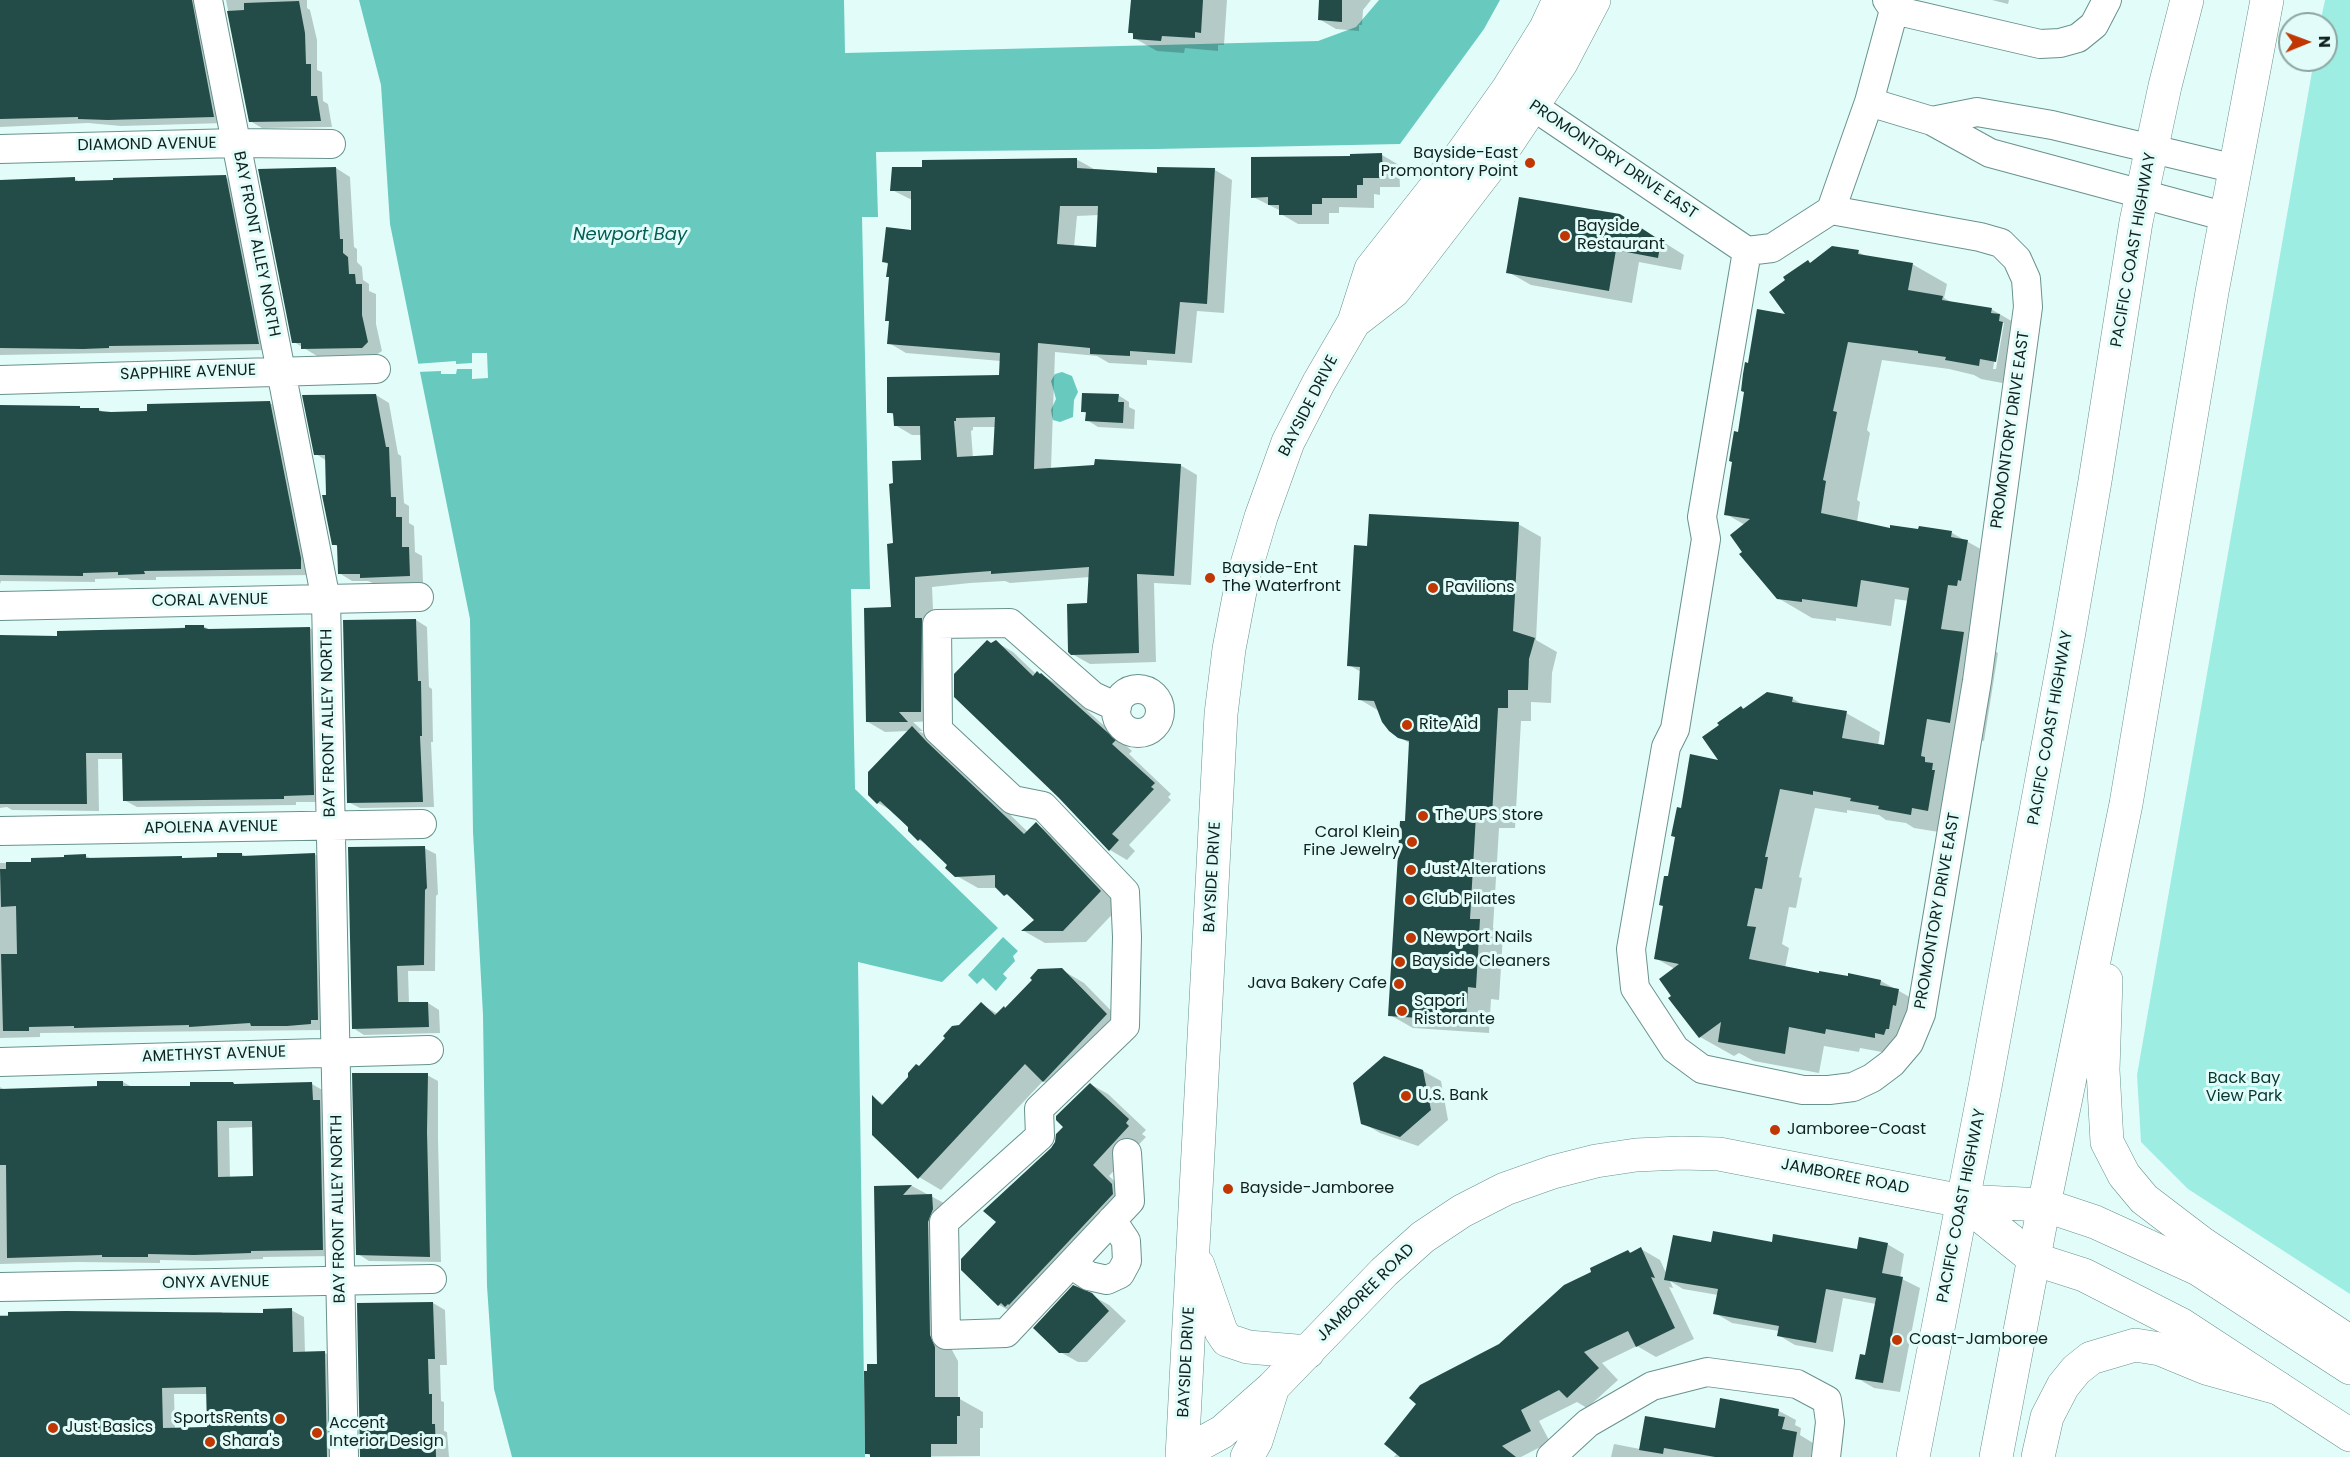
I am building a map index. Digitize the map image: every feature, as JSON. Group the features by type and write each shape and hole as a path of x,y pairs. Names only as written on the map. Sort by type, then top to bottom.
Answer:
{"main road":[{"name":"BAYSIDE DRIVE","path":"1180,1456 1199,1155 1221,714 1228,649 1242,581 1261,517 1288,442 1318,382 1354,322 1394,291 1507,144 1546,28 1559,0"},
{"name":"BAYSIDE DRIVE","path":"1521,98 1561,63 1594,0"},
{"name":"PACIFIC COAST HIGHWAY","path":"1913,1457 1985,1087 2075,598 2141,195 2187,0"},
{"path":"1996,1457 2044,1205 2126,804 2227,217 2267,0"},
{"path":"2108,890 2103,1070 2107,1142 2124,1174 2144,1199 2203,1244 2350,1342"},
{"name":"JAMBOREE ROAD","path":"1180,1456 1222,1432 1273,1387 1384,1272 1423,1237 1462,1211 1505,1189 1552,1172 1596,1161 1636,1155 1719,1154 1962,1201 2044,1205 2096,1222 2198,1269 2350,1368"},
{"name":"JAMBOREE ROAD","path":"1962,1201 2034,1259 2084,1275 2182,1325 2350,1435"},
{"path":"1192,1250 1221,1331 1227,1340 1248,1347 1308,1352"},
{"path":"2038,1457 2047,1417 2063,1386 2076,1370 2091,1358 2135,1345 2160,1349 2206,1368 2278,1388"},
{"path":"1246,1457 1256,1440 1273,1387"}],"street":[{"name":"BAY FRONT ALLEY NORTH","path":"207,0 327,600 344,1457"},
{"path":"1747,251 1772,248 1831,210 1869,102 1890,5 2040,44 2050,44 2078,38 2094,25 2107,0"},
{"name":"PROMONTORY DRIVE EAST","path":"1521,98 1747,251 1702,517 1706,539 1675,729 1666,747 1631,949 1635,988 1676,1049 1702,1069 1803,1090 1853,1087 1872,1078 1892,1063 1909,1043 1921,1014 1977,681 2028,307 2026,279 2017,259 2001,243 1980,237 1831,210"},
{"path":"1869,102 1932,121 1990,153 2227,217"},
{"path":"1932,121 1977,112 2052,125 2236,169"},
{"name":"DIAMOND AVENUE","path":"0,148 237,142 331,144"},
{"name":"SAPPHIRE AVENUE","path":"0,380 376,369"},
{"name":"CORAL AVENUE","path":"0,606 419,597"},
{"path":"1117,707 1093,696 1010,623 937,624 938,730 1013,800 1043,806 1125,892 1127,937 1125,1026 1039,1109 1040,1136 944,1222 946,1335 1006,1333 1130,1201 1127,1153"},
{"name":"APOLENA AVENUE","path":"0,831 422,824"},
{"name":"AMETHYST AVENUE","path":"0,1062 429,1050"},
{"path":"1071,1264 1089,1276 1107,1280 1120,1274 1127,1261 1126,1241 1112,1220"},
{"name":"ONYX AVENUE","path":"0,1287 432,1279"},
{"path":"1551,1457 1588,1423 1652,1386 1707,1372 1797,1384 1827,1400 1830,1422 1826,1457"}],"green space":[{"name":"Back Bay View Park","path":"2325,0 2350,0 2350,1294 2188,1189 2141,1142 2137,1075 2312,72 2338,72 2338,12 2322,12"}],"water":[{"name":"Newport Bay","path":"359,0 844,0 845,53 1318,41 1356,27 1379,0 1500,0 1484,29 1400,144 876,152 878,217 862,217 870,589 851,589 855,789 998,928 942,982 858,962 865,1457 512,1457 494,1389 487,1286 483,1015 473,832 470,619 390,224 381,85"},
{"path":"1062,372 1072,376 1078,392 1074,400 1073,417 1060,422 1053,420 1052,416 1051,410 1056,399 1051,381 1055,374"},
{"path":"1003,937 1018,951 1013,956 1015,961 1003,974 1007,978 996,991 983,978 977,984 968,975"}],"pier":[{"path":"472,353 487,353 488,378 472,379 472,369 457,369 456,374 441,374 441,371 417,372 415,364 456,361 456,364 472,363"}],"building":[{"path":"0,0 192,0 214,117 108,120 78,119 78,117 0,119"},
{"path":"1131,0 1203,0 1201,33 1195,32 1195,38 1162,36 1161,41 1133,39 1133,33 1128,33"},
{"path":"1319,0 1342,0 1342,22 1318,20"},
{"path":"299,1 305,33 306,64 311,64 311,96 317,96 321,121 249,122 227,11 244,10 244,3"},
{"path":"1382,153 1383,178 1363,178 1363,185 1357,185 1357,198 1322,198 1322,204 1312,204 1312,215 1279,215 1279,205 1268,205 1268,197 1251,198 1251,157 1350,156 1350,154"},
{"path":"1077,158 1077,168 1157,173 1157,167 1215,168 1207,304 1180,302 1175,354 1130,351 1130,356 1090,354 1090,348 1038,343 1034,469 1094,465 1095,459 1181,464 1174,576 1137,574 1139,653 1071,655 1068,652 1067,604 1087,603 1089,567 915,577 915,618 922,618 921,712 899,712 908,722 866,722 864,608 891,607 887,544 893,543 889,484 893,483 892,461 921,460 920,426 894,426 893,413 887,413 887,377 999,375 1000,353 887,344 889,321 885,321 889,277 886,277 888,263 882,262 886,227 911,230 911,191 890,191 892,167 922,167 922,160","holes":["1060,206 1098,206 1096,247 1057,244","995,417 993,455 957,457 954,421 956,418"]},
{"path":"336,167 340,239 343,239 343,253 348,257 349,274 355,274 356,284 362,284 362,315 368,342 362,348 301,349 301,343 292,343 258,169"},
{"path":"226,175 259,344 109,346 109,348 83,349 0,348 0,180 75,177 75,181"},
{"path":"1519,197 1620,214 1661,241 1658,258 1616,250 1609,291 1506,273"},
{"path":"1832,246 1859,250 1858,254 1913,263 1908,290 1943,296 1942,300 1992,308 1991,313 2000,314 1999,321 2003,322 1996,362 1980,359 1979,366 1945,360 1946,357 1918,353 1918,351 1848,342 1833,411 1837,412 1823,480 1826,481 1821,513 1890,528 1890,525 1918,529 1919,526 1952,531 1951,537 1968,540 1961,581 1958,580 1957,586 1948,585 1941,629 1964,632 1950,723 1927,719 1921,756 1925,757 1925,762 1933,763 1932,770 1935,770 1928,811 1912,808 1911,815 1878,809 1879,806 1850,801 1851,798 1813,791 1813,795 1780,789 1765,857 1768,857 1762,889 1755,888 1747,926 1756,927 1749,959 1819,973 1819,971 1848,976 1848,973 1881,980 1880,985 1899,989 1896,1006 1893,1005 1889,1029 1886,1029 1884,1035 1875,1033 1875,1038 1826,1029 1825,1034 1789,1027 1785,1054 1718,1042 1721,1022 1699,1038 1668,998 1671,996 1659,979 1679,964 1654,959 1663,906 1659,905 1664,876 1668,876 1675,837 1671,836 1677,807 1681,808 1690,754 1718,760 1702,737 1719,725 1717,723 1741,706 1743,709 1767,692 1793,697 1792,702 1847,711 1842,738 1884,745 1909,588 1861,580 1857,607 1802,599 1802,602 1777,599 1739,554 1742,552 1730,535 1750,519 1724,515 1732,462 1729,461 1734,431 1738,432 1744,392 1741,391 1743,374 1745,362 1748,363 1757,309 1785,314 1769,292 1785,280 1783,277 1808,260 1810,263"},
{"path":"1082,393 1119,394 1118,402 1124,402 1123,423 1085,421 1086,412 1081,412"},
{"path":"376,394 386,447 389,447 391,497 396,497 396,517 402,517 402,547 409,547 410,576 360,578 360,574 338,574 337,545 332,545 322,495 326,495 325,455 314,455 302,395"},
{"path":"270,401 301,558 301,569 144,571 145,574 83,573 83,576 0,575 0,405 80,406 80,408 99,408 99,411 111,412 147,411 147,404"},
{"path":"1369,514 1519,522 1513,631 1535,638 1529,659 1528,690 1508,690 1508,708 1498,708 1492,816 1476,815 1470,919 1480,919 1476,988 1468,987 1466,1021 1388,1016 1400,821 1405,821 1409,741 1398,738 1389,731 1382,722 1374,701 1358,700 1360,667 1347,666 1354,545 1367,546"},
{"path":"416,619 418,681 421,681 422,736 420,736 423,802 347,803 343,620"},
{"path":"185,625 204,625 204,628 208,629 310,627 314,795 284,796 284,799 123,801 122,753 86,753 87,804 0,804 0,635 57,636 57,631 185,628"},
{"path":"987,640 991,643 996,640 1033,676 1037,671 1041,673 1116,740 1112,744 1155,783 1151,787 1154,789 1112,834 1119,840 1109,851 1059,798 954,697 954,674"},
{"path":"912,726 1024,834 1036,822 1101,891 1063,931 1021,931 1034,920 1007,894 1004,896 995,887 995,875 955,877 945,868 947,865 920,839 918,841 908,831 908,827 880,801 877,804 868,795 868,772"},
{"path":"425,846 427,888 425,890 424,965 397,966 398,1002 428,1002 429,1027 352,1029 348,847"},
{"path":"217,853 242,853 242,856 315,853 318,1020 311,1020 311,1024 287,1026 251,1026 250,1023 189,1027 189,1025 74,1028 74,1026 29,1027 29,1031 3,1031 1,954 17,954 16,906 1,907 0,869 6,869 6,862 31,862 31,858 86,854 86,858 182,856 182,858 217,857"},
{"path":"1062,968 1107,1014 1043,1082 1025,1064 918,1179 872,1135 872,1095 882,1105 908,1077 908,1073 916,1064 919,1066 945,1038 943,1036 952,1026 959,1025 981,1002 995,1015 1032,980 1030,978 1038,969"},
{"path":"1384,1056 1423,1070 1431,1110 1400,1137 1361,1124 1353,1083"},
{"path":"352,1073 428,1073 430,1257 356,1255"},
{"path":"97,1081 123,1081 123,1086 190,1086 190,1082 233,1082 234,1084 312,1082 313,1100 320,1100 323,1250 194,1255 148,1254 148,1257 102,1257 102,1255 7,1258 6,1165 0,1165 0,1089 97,1086","holes":["217,1121 252,1121 253,1176 218,1177"]},
{"path":"1090,1083 1129,1119 1126,1123 1129,1126 1093,1165 1112,1184 1113,1194 1009,1305 1005,1307 1001,1303 998,1306 961,1270 961,1259 996,1222 983,1211 1051,1148 1056,1134 1063,1127 1056,1120 1056,1116"},
{"path":"912,1185 903,1195 932,1194 933,1209 928,1222 930,1335 935,1347 935,1397 960,1397 957,1444 931,1444 931,1457 870,1457 870,1454 865,1454 864,1371 867,1371 867,1364 877,1364 874,1186"},
{"path":"1713,1231 1772,1242 1773,1234 1857,1249 1859,1237 1888,1243 1882,1273 1903,1277 1883,1383 1855,1379 1860,1354 1865,1355 1876,1298 1826,1289 1816,1343 1777,1336 1779,1326 1713,1314 1718,1289 1664,1280 1673,1235 1711,1242"},
{"path":"1641,1247 1655,1278 1651,1277 1675,1328 1636,1347 1628,1331 1584,1352 1599,1368 1567,1398 1559,1390 1521,1410 1531,1431 1502,1446 1516,1457 1400,1457 1384,1444 1416,1404 1409,1398 1420,1385 1499,1344 1564,1285 1591,1272 1590,1268 1628,1250 1630,1253"},
{"path":"1073,1285 1092,1293 1109,1311 1069,1353 1059,1353 1033,1328"},
{"path":"433,1302 435,1359 428,1359 429,1394 432,1394 432,1424 435,1424 436,1457 360,1457 357,1303"},
{"path":"292,1308 293,1352 325,1351 327,1457 0,1457 0,1316 8,1316 8,1312 66,1311 263,1313 263,1309","holes":["206,1387 207,1427 163,1428 162,1388"]},
{"path":"1720,1398 1779,1409 1778,1416 1785,1417 1782,1429 1797,1432 1793,1457 1715,1457 1664,1448 1663,1454 1639,1450 1645,1416 1715,1428"}],"place":[{"name":"Bayside-East Promontory Point","path":"1530,163"},
{"name":"Bayside Restaurant","path":"1565,236"},
{"name":"Bayside-Ent The Waterfront","path":"1210,578"},
{"name":"Pavilions","path":"1433,588"},
{"name":"Rite Aid","path":"1407,725"},
{"name":"The UPS Store","path":"1423,816"},
{"name":"Carol Klein Fine Jewelry","path":"1412,842"},
{"name":"Just Alterations","path":"1411,870"},
{"name":"Club Pilates","path":"1410,900"},
{"name":"Newport Nails","path":"1411,938"},
{"name":"Bayside Cleaners","path":"1400,962"},
{"name":"Java Bakery Cafe","path":"1399,984"},
{"name":"Sapori Ristorante","path":"1402,1011"},
{"name":"U.S. Bank","path":"1406,1096"},
{"name":"Jamboree-Coast","path":"1775,1130"},
{"name":"Bayside-Jamboree","path":"1228,1189"},
{"name":"Coast-Jamboree","path":"1897,1340"},
{"name":"SportsRents","path":"280,1419"},
{"name":"Just Basics","path":"53,1428"},
{"name":"Accent Interior Design","path":"317,1433"},
{"name":"Shara's","path":"210,1442"}]}
